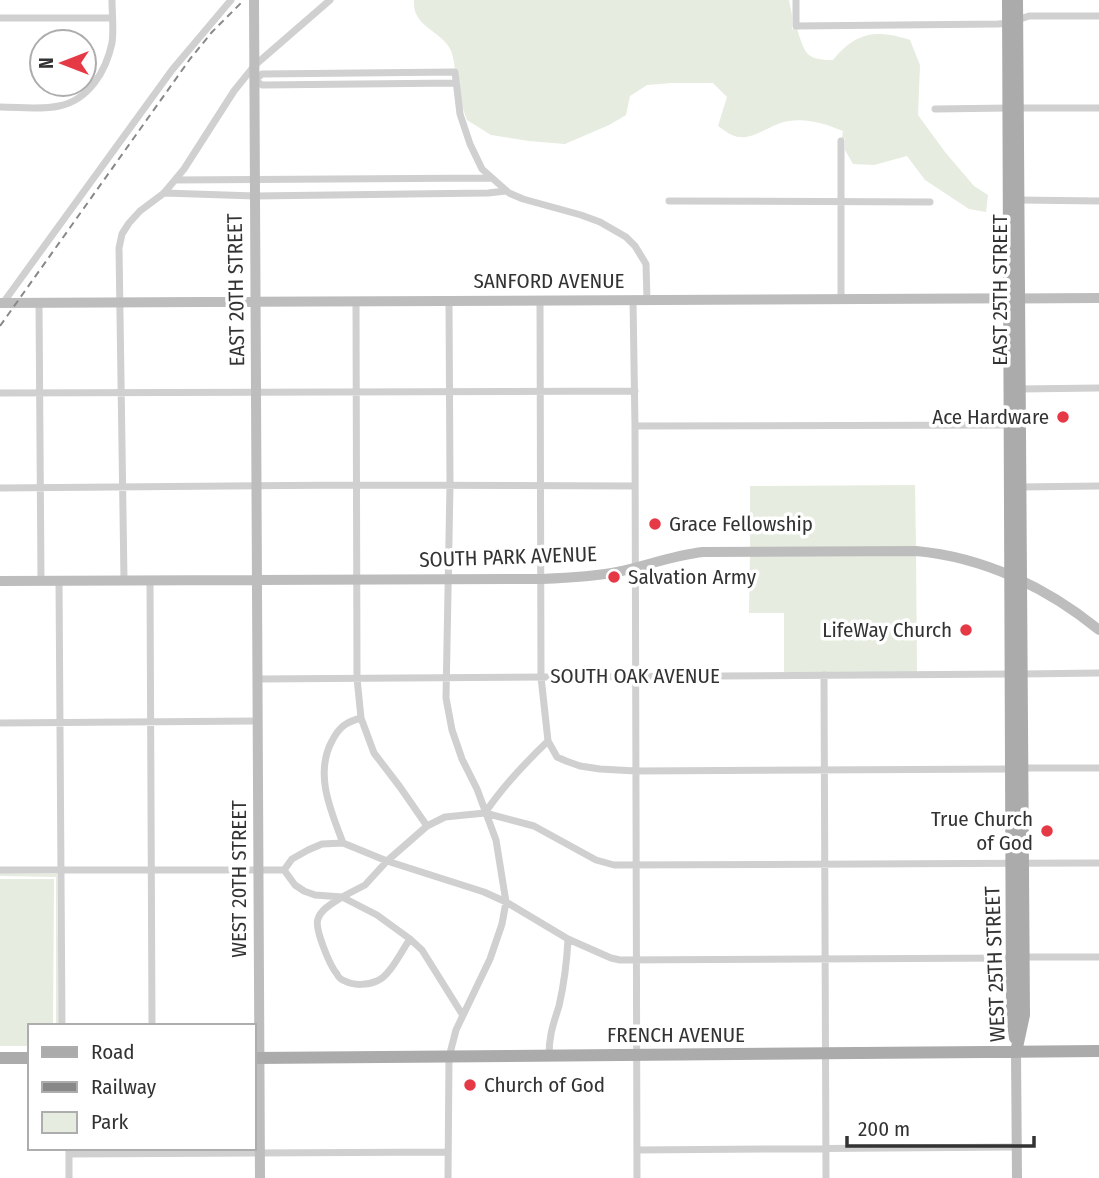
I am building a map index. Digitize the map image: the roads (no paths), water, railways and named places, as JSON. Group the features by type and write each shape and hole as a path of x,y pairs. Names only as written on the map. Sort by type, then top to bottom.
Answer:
{"main road":[{"name":"EAST 25TH STREET","path":"1008,0 1013,21"},
{"name":"EAST 25TH STREET","path":"1016,578 1020,389 1015,298 1013,21 1017,0"},
{"name":"EAST 25TH STREET","path":"1014,108 1019,200 1011,406 1016,578"},
{"path":"1011,406 1015,413 1015,433 1020,440"},
{"name":"WEST 25TH STREET","path":"1016,578 1018,957 1012,1015 1016,1052"},
{"name":"WEST 25TH STREET","path":"1017,674 1012,723 1017,768"},
{"name":"FRENCH AVENUE","path":"256,1058 1099,1051"},
{"path":"0,1058 28,1058"}],"street":[{"path":"0,107 60,106 77,99 92,87 100,75 112,42 112,0"},
{"path":"2,303 172,70 231,0"},
{"name":"EAST 20TH STREET","path":"254,0 257,579"},
{"path":"124,579 119,246 122,233 140,211 164,193 184,169 234,91 255,65 330,0"},
{"path":"796,0 796,26 998,24 1028,16 1099,16"},
{"path":"0,18 112,18"},
{"path":"456,83 262,85 255,80 262,74 455,72 460,114 482,169 506,191 523,199 591,218 626,237 646,264 648,300"},
{"path":"934,109 1099,108"},
{"path":"841,141 841,300"},
{"path":"175,180 491,178"},
{"path":"164,193 255,196 506,191"},
{"path":"1019,200 1099,201"},
{"path":"668,201 930,202"},
{"name":"SANFORD AVENUE","path":"2,303 1099,298"},
{"path":"540,300 541,677 548,741 557,757 573,764 600,769 636,771 1099,768"},
{"path":"633,300 637,1178"},
{"path":"356,301 357,678 361,718 374,753 427,826"},
{"path":"448,1178 449,1057 452,1042 462,1014 490,959 506,902 499,854 477,789 462,760 452,730 446,698 450,485 449,301"},
{"path":"39,303 41,580"},
{"path":"1020,389 1099,388"},
{"path":"0,393 635,391"},
{"path":"635,426 1011,425"},
{"path":"0,488 257,485 635,486"},
{"path":"1020,487 1099,486"},
{"name":"SOUTH PARK AVENUE","path":"0,581 541,579 586,577 703,552 916,551 948,555 1016,578 1066,605 1099,630"},
{"name":"WEST 20TH STREET","path":"257,579 256,1058 260,1178"},
{"path":"60,580 62,1024"},
{"path":"150,580 152,1024"},
{"name":"SOUTH OAK AVENUE","path":"258,679 1099,673"},
{"path":"824,675 826,1178"},
{"path":"343,843 326,794 324,763 327,751 343,724 361,718"},
{"path":"0,723 258,721"},
{"path":"485,813 519,768 548,741"},
{"path":"410,939 386,975 378,981 348,983 338,976 316,925 324,909 365,885 387,861 427,826 445,817 485,813 534,826 596,860 636,866 1099,863"},
{"path":"284,870 292,859 321,844 343,843 387,861 472,887 506,902 568,939 611,958 1099,957"},
{"path":"0,870 284,870"},
{"path":"284,870 295,885 304,891 315,895 342,897 377,915 410,939 426,956 462,1014"},
{"path":"549,1056 549,1037 559,1005 568,939"},
{"path":"1016,1052 1017,1178"},
{"path":"637,1150 1016,1147"},
{"path":"69,1178 69,1151 260,1154 448,1152"}],"railway":[{"path":"0,326 190,59 244,0"}],"place":[{"name":"Ace Hardware","path":"1063,417"},
{"name":"Grace Fellowship","path":"655,524"},
{"name":"Salvation Army","path":"614,577"},
{"name":"LifeWay Church","path":"966,630"},
{"name":"True Church of God","path":"1047,831"},
{"name":"Church of God","path":"470,1085"}]}
